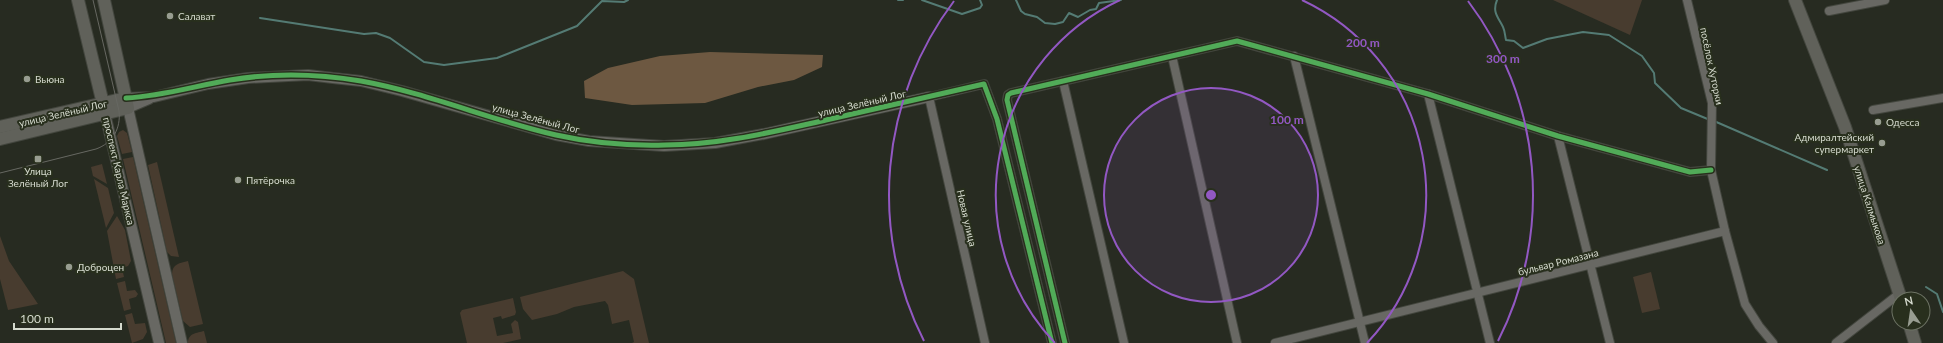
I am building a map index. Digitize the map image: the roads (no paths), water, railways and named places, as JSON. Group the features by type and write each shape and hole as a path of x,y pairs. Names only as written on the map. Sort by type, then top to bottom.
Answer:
{"main road":[{"name":"проспект Карла Маркса","path":"78,0 104,109"},
{"path":"104,0 127,103"},
{"name":"улица Калмыкова","path":"1795,0 1845,127 1898,291"},
{"name":"улица Зелёный Лог","path":"0,139 127,103"},
{"name":"улица Зелёный Лог","path":"0,128 104,109"},
{"path":"1911,331 1915,343"}],"street":[{"name":"посёлок Хуторки","path":"1687,0 1712,103 1711,170 1725,231"},
{"path":"1829,11 1885,0"},
{"path":"1065,343 1007,98 1011,93 1237,41 1428,94 1558,136 1690,172 1711,170"},
{"path":"1172,56 1237,343"},
{"path":"1294,56 1365,343"},
{"name":"улица Зелёный Лог","path":"127,103 208,84 248,78 308,75 361,81 402,91 556,135 589,141 664,146 715,143 764,134 984,84 997,119 1052,343"},
{"path":"1063,81 1124,343"},
{"path":"1428,94 1490,343"},
{"name":"Новая улица","path":"929,96 985,343"},
{"path":"1873,110 1943,98"},
{"path":"127,103 182,343"},
{"name":"проспект Карла Маркса","path":"104,109 159,343"},
{"path":"1558,136 1610,343"},
{"path":"1725,231 1745,304 1759,326 1773,343"},
{"name":"бульвар Ромазана","path":"1275,343 1360,323 1478,291 1725,231"},
{"path":"1836,343 1891,303"}],"waterway":[{"path":"260,18 364,34 376,33 390,38 424,62 444,65 497,58 577,26 602,1 624,2 628,0"},
{"path":"898,0 903,0"},
{"path":"922,0 962,14 980,8 982,5 980,0"},
{"path":"1016,0 1021,11 1025,14 1037,17 1045,23 1055,24 1063,22 1069,13 1078,17 1090,10 1096,9 1099,3 1121,0"},
{"path":"1497,0 1495,11 1504,29 1506,40 1514,41 1523,48 1547,39 1583,32 1609,35 1642,56 1654,73 1655,83 1681,108 1710,120"},
{"path":"1714,121 1827,170"},
{"path":"1926,287 1937,294 1943,312"}],"tram line":[{"path":"0,173 96,149 107,143 115,134 119,123 119,111 93,0"}],"place":[{"name":"Салават","path":"170,16"},
{"name":"Вьюна","path":"27,79"},
{"name":"Одесса","path":"1878,122"},
{"name":"Адмиралтейский супермаркет","path":"1882,143"},
{"name":"Улица Зелёный Лог","path":"38,159"},
{"name":"Пятёрочка","path":"238,180"},
{"name":"Доброцен","path":"69,267"}]}
